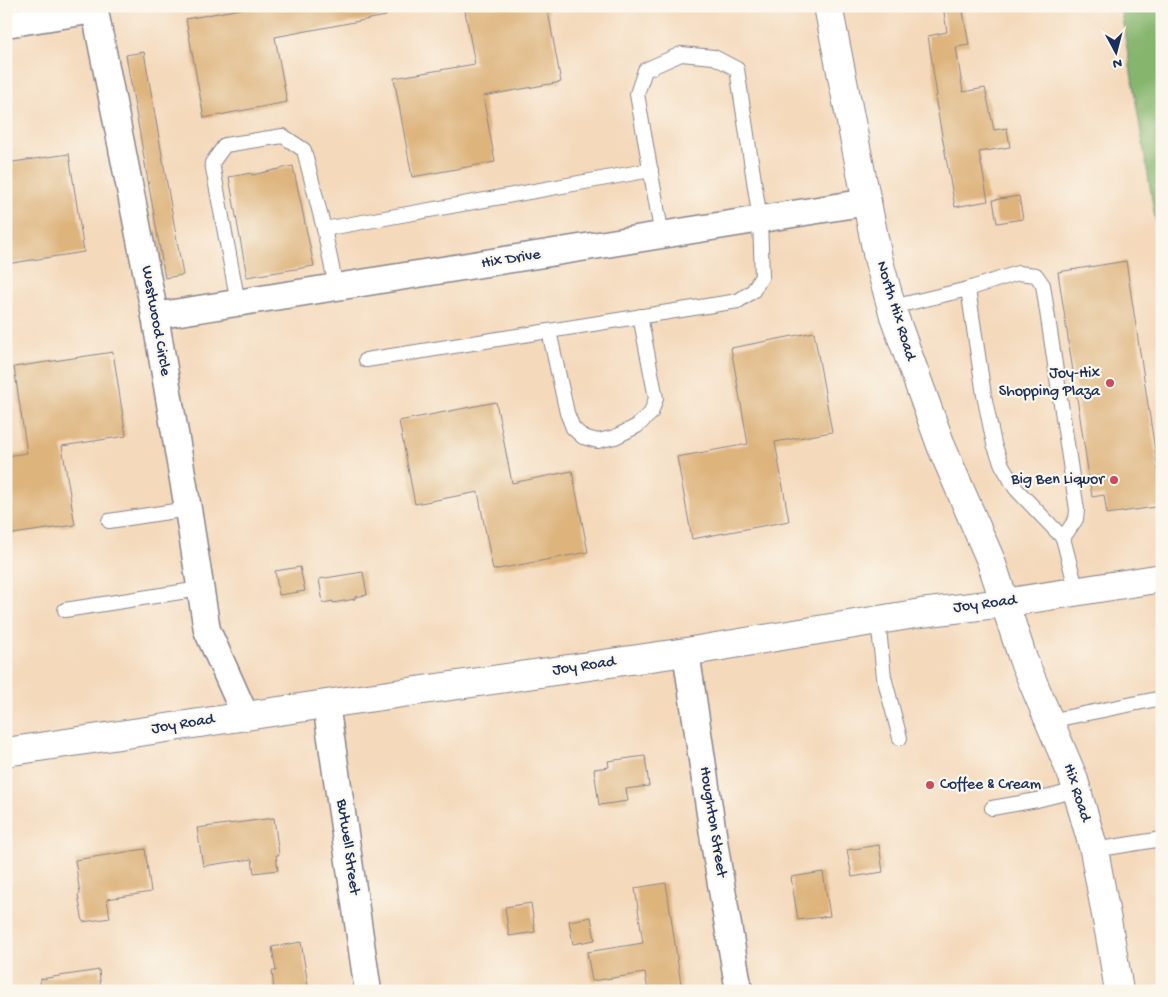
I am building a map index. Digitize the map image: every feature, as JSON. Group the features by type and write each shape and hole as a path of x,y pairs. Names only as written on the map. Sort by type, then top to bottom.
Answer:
{"street":[{"name":"North Hix Road","path":"828,6 878,258 897,325 942,448 991,561 1004,603"},
{"name":"Westwood Circle","path":"6,24 95,8 155,316 188,509 206,630 246,716"},
{"name":"Hix Drive","path":"155,316 868,202"},
{"name":"Joy Road","path":"6,752 686,652 920,613 1004,603 1162,578"},
{"name":"Hix Road","path":"1004,603 1023,659 1074,777 1094,850 1112,942 1119,991"},
{"name":"Houghton Street","path":"686,652 739,991"},
{"name":"Butwell Street","path":"326,704 368,991"}],"lane":[{"path":"366,360 738,301 753,291 762,276 760,220 737,70 714,57 681,54 645,70 637,94 662,236"},
{"path":"238,303 212,163 225,145 283,136 304,150 324,229 336,288"},
{"path":"324,229 651,170"},
{"path":"892,307 968,289 1018,273 1036,275 1043,285 1076,510 1076,519 1063,538"},
{"path":"968,289 984,395 994,444 1002,465 1016,489 1063,538 1077,592"},
{"path":"549,331 567,413 573,428 583,437 598,441 615,437 637,426 651,413 656,398 640,316"},
{"path":"109,521 188,509"},
{"path":"65,610 200,589"},
{"path":"878,620 884,677 900,738"},
{"path":"1049,721 1162,698"},
{"path":"992,808 1077,790"},
{"path":"1094,850 1162,840"}],"green space":[{"path":"1120,6 1162,6 1162,260"}],"building":[{"path":"256,6 385,6 386,16 275,37 287,102 204,118 186,19"},
{"path":"464,6 547,6 561,82 483,96 495,162 412,177 394,78 475,64"},
{"path":"943,6 962,6 969,45 956,47 963,92 985,88 994,130 1007,128 1010,147 979,152 988,201 955,207 935,97 937,96 928,36 947,32"},
{"path":"144,52 183,275 165,278 126,55"},
{"path":"69,154 84,252 6,264 6,163"},
{"path":"293,166 314,266 247,277 229,177 251,173 252,175"},
{"path":"1019,196 1023,219 997,223 993,200"},
{"name":"Joy-Hix Shopping Plaza","path":"1126,261 1162,506 1107,514 1104,495 1092,497 1058,272"},
{"path":"814,332 832,432 775,442 789,521 692,539 677,457 748,444 731,348"},
{"path":"113,352 126,436 62,446 75,525 6,535 6,456 27,453 14,367"},
{"path":"496,402 512,483 572,471 588,552 493,570 478,492 415,504 399,421"},
{"path":"300,567 305,591 279,595 275,571"},
{"path":"363,572 367,595 333,603 333,601 323,603 319,579"},
{"path":"645,756 649,786 626,789 628,801 599,805 594,769 609,767 608,761"},
{"path":"274,818 279,855 276,855 278,870 254,873 252,859 203,866 197,828"},
{"path":"879,845 883,872 852,877 847,850"},
{"path":"145,849 151,892 107,899 110,918 83,922 78,895 80,894 75,860"},
{"path":"823,872 830,916 798,920 791,877"},
{"path":"666,883 682,991 648,991 645,973 592,981 587,952 643,943 635,888"},
{"path":"531,903 535,932 509,936 505,907"},
{"path":"591,917 595,940 573,944 569,921"},
{"path":"301,942 309,991 274,991 272,971 276,971 272,947"},
{"path":"99,970 101,991 41,991 40,979"}],"place":[{"name":"Joy-Hix Shopping Plaza","path":"1110,383"},
{"name":"Big Ben Liquor","path":"1114,480"},
{"name":"Coffee & Cream","path":"930,785"}]}
